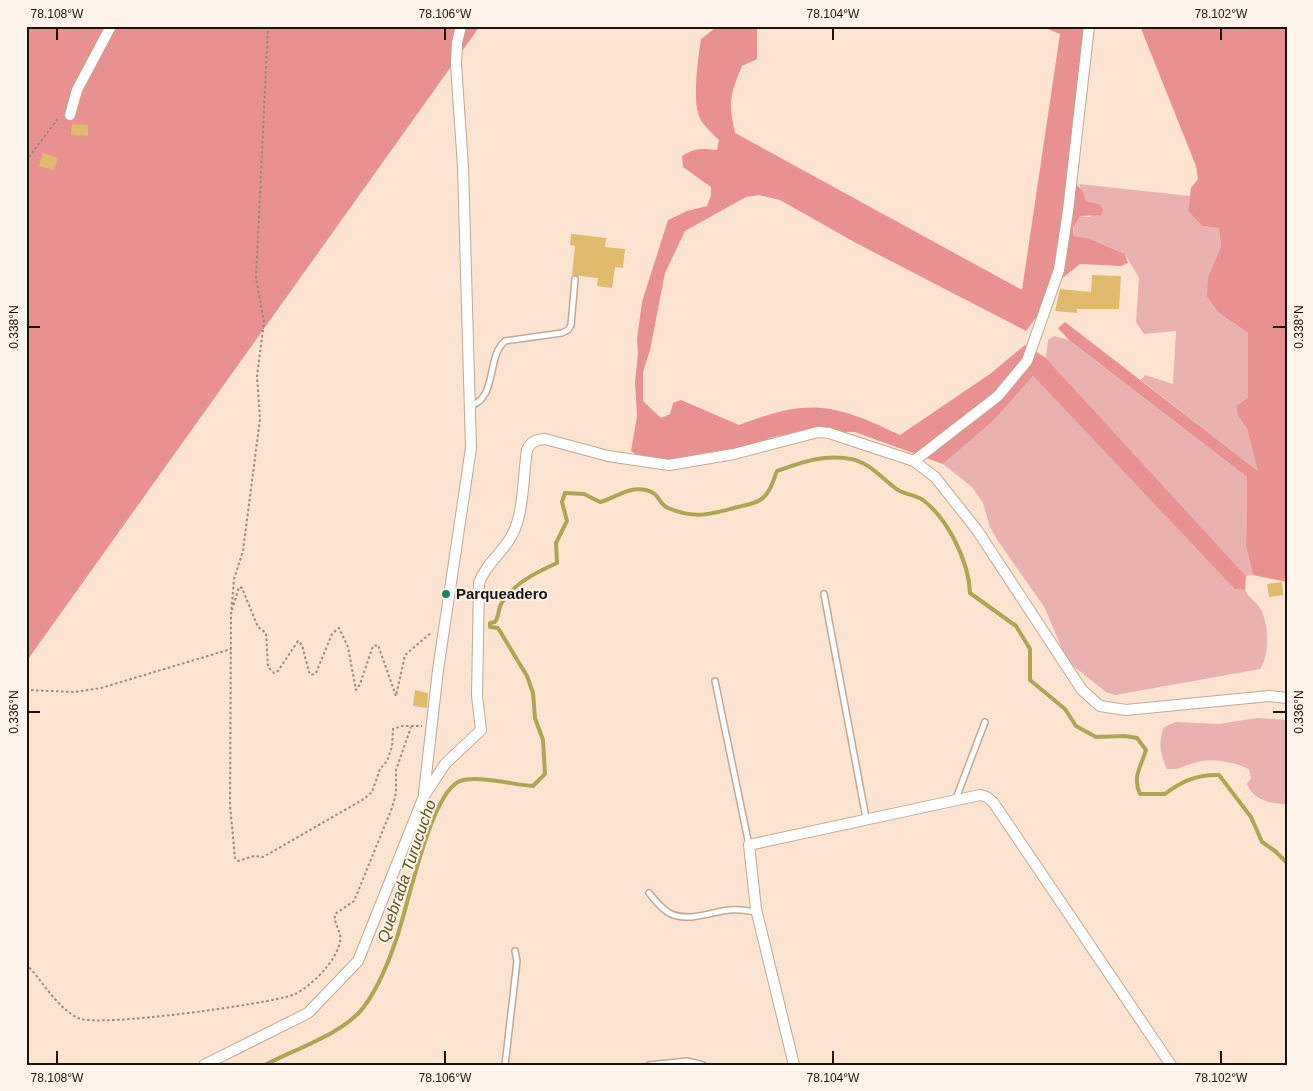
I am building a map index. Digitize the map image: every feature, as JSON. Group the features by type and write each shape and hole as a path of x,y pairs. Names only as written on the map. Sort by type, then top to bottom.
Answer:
{"street":[{"path":"66,114 111,26"},
{"path":"424,796 445,621 471,448 463,167 456,64 457,43 461,26"},
{"path":"914,461 998,396 1027,361 1059,270 1068,212 1088,26"},
{"path":"204,1065 308,1014 358,961 424,796 445,764 481,730 477,696 479,583 483,571 511,538 517,526 527,450 529,444 536,440 545,439 608,456 669,465 734,454 818,432 829,433 914,461 935,477 978,530 1082,690 1100,706 1126,710 1269,696 1287,698"},
{"path":"794,1065 757,912 749,845 866,818 980,795 987,797 993,802 1171,1065"}],"lane":[{"path":"470,406 476,404 486,393 497,351 504,341 562,333 568,330 571,326 575,279"},
{"path":"824,594 866,818"},
{"path":"715,681 749,845"},
{"path":"955,801 985,722"},
{"path":"649,892 661,907 670,914 681,917 732,910 757,912"},
{"path":"505,1065 517,960 515,951"},
{"path":"649,1065 687,1061 703,1065"}],"path":[{"path":"268,26 256,278 264,322 257,376 260,420 243,551 234,579 231,615 230,805 233,851 238,861 267,855 364,799 372,792 380,769 387,761 392,747 393,729 402,726 432,726"},
{"path":"26,161 66,114"},
{"path":"231,615 237,590 239,587 242,588 258,626 266,632 268,667 274,673 278,671 298,641 302,645 309,672 311,675 316,673 332,634 339,628 348,647 356,690 360,684 373,646 378,645 396,696 405,655 445,621"},
{"path":"26,690 75,692 101,688 231,649"},
{"path":"26,964 53,996 80,1019 118,1020 269,1002 296,994 325,970 338,946 340,936 334,921 335,914 354,901 381,836 392,808 396,793 396,770 411,727"}],"shaded area":[{"path":"26,26 480,26 26,662"},
{"path":"718,26 757,26 757,59 742,66 731,98 731,113 735,133 1022,290 1060,34 1040,26 1083,26 1076,184 1082,190 1086,201 1099,204 1103,210 1101,215 1080,216 1073,228 1074,236 1088,238 1125,254 1128,263 1121,266 1080,264 1064,277 1050,279 1043,308 1026,331 856,243 780,200 759,195 746,197 685,231 665,273 650,350 643,372 643,401 661,418 670,414 673,403 681,400 739,425 785,411 821,408 856,416 900,435 990,374 1025,345 1046,358 1246,576 1245,590 1235,589 1033,376 993,421 943,464 855,432 803,431 773,437 734,453 666,462 643,459 631,451 637,416 635,382 638,353 637,339 642,302 668,220 687,211 707,206 711,196 711,187 683,167 682,156 699,149 717,150 719,140 699,117 696,87 701,39"},
{"path":"1140,26 1287,26 1287,582 1253,575 1246,546 1247,477 1069,340 1058,328 1065,322 1258,471 1247,429 1239,417 1236,406 1248,398 1248,333 1219,313 1207,296 1208,277 1221,246 1219,228 1202,226 1188,211 1191,188 1198,179 1196,166"},
{"path":"1079,184 1190,196 1188,211 1202,226 1219,228 1221,246 1208,277 1219,313 1248,333 1248,398 1239,417 1247,429 1259,472 1141,380 1145,375 1173,384 1176,331 1144,334 1136,322 1139,278 1125,254 1088,238 1074,236 1074,225 1078,218 1080,216 1090,217 1099,204 1085,201"},
{"path":"1054,336 1069,340 1247,477 1246,546 1253,575 1246,576 1046,358 1048,340"},
{"path":"1033,376 1235,588 1245,590 1260,608 1267,630 1267,647 1260,669 1115,695 1106,692 1067,661 1045,608 998,541 990,527 983,503 972,487 943,464 993,421"},
{"path":"1257,718 1287,720 1287,804 1269,802 1254,794 1247,784 1251,778 1249,769 1236,764 1207,760 1179,768 1167,769 1161,748 1164,727 1176,722 1219,724"}],"building":[{"path":"72,124 88,125 88,136 71,135"},
{"path":"43,153 58,158 54,170 39,166"},
{"path":"571,234 606,238 605,247 625,249 623,268 615,267 612,288 597,286 598,278 572,275 575,246 570,245"},
{"path":"1092,275 1121,276 1119,309 1077,309 1077,313 1055,311 1060,289 1091,292"},
{"path":"1282,582 1283,595 1269,597 1267,584"},
{"path":"415,690 428,693 427,708 413,706"}],"waterway":[{"name":"Quebrada Turucucho","path":"265,1065 331,1033 344,1025 363,1008 378,984 390,958 429,830 448,792 458,782 474,779 533,786 545,774 543,740 535,718 533,693 527,676 498,628 490,627 490,623 495,622 501,604 512,590 533,575 557,563 556,543 567,521 562,502 565,493 584,494 600,502 628,491 640,489 651,491 668,508 687,514 703,515 758,501 769,491 777,471 795,465 822,458 851,459 865,464 898,490 923,500 941,518 956,542 966,568 970,593 1016,626 1030,649 1030,680 1065,709 1076,726 1096,737 1125,736 1137,738 1146,750 1137,777 1140,794 1165,794 1177,785 1190,779 1219,775 1251,817 1262,842 1287,863"}],"place":[{"name":"Parqueadero","path":"446,594"}]}
